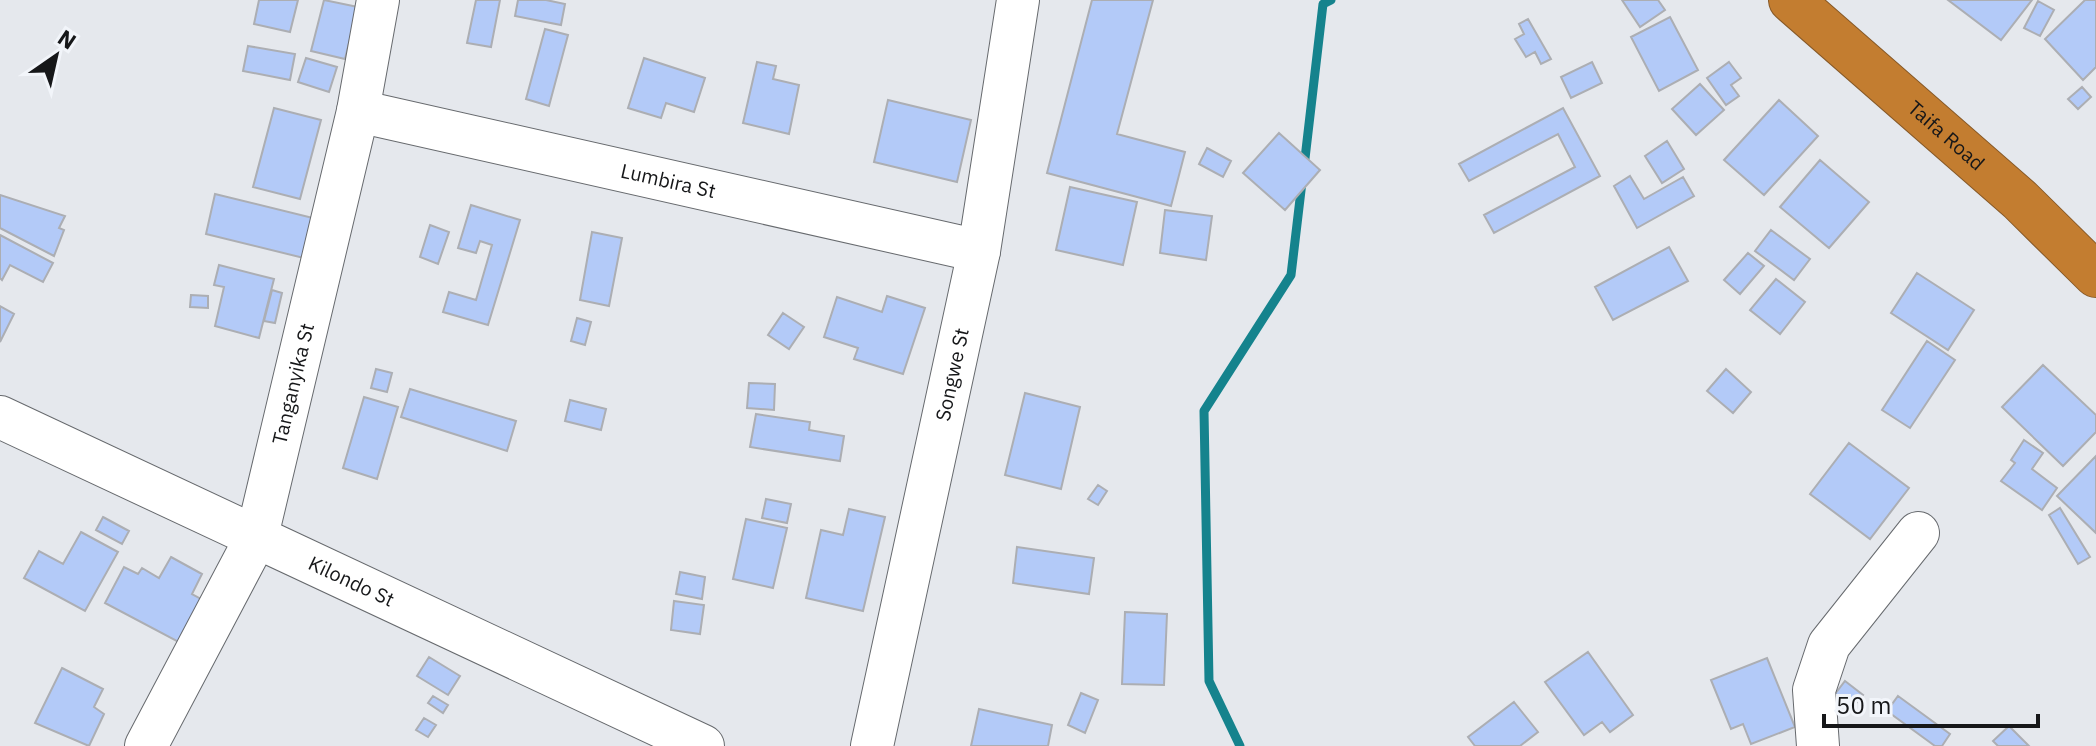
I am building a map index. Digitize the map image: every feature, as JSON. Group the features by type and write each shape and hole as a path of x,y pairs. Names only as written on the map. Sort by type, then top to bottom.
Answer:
{"highway":[{"name":"Taifa Road","path":"1791,0 2020,200 2096,275"}],"street":[{"name":"Tanganyika St","path":"146,746 257,536 358,111 378,0"},
{"name":"Songwe St","path":"872,746 979,251 1018,0"},
{"name":"Lumbira St","path":"358,111 979,251"},
{"name":"Kilondo St","path":"0,417 703,746"},
{"path":"1818,746 1814,690 1829,645 1918,533"}],"building":[{"path":"259,0 298,0 290,32 254,24"},
{"path":"324,0 358,7 345,59 311,51"},
{"path":"476,0 500,0 491,47 467,43"},
{"path":"518,0 565,4 561,25 515,16"},
{"path":"1092,0 1153,0 1117,134 1185,152 1171,206 1047,173"},
{"path":"1622,0 1658,0 1665,10 1640,27"},
{"path":"1948,0 2032,0 2001,40"},
{"path":"2085,0 2096,0 2096,67 2083,80 2045,39"},
{"path":"2038,1 2054,10 2040,36 2024,28"},
{"path":"1670,17 1698,70 1659,91 1631,37"},
{"path":"1528,19 1551,59 1541,64 1535,52 1526,57 1515,39 1524,34 1519,24"},
{"path":"545,29 568,35 549,106 526,99"},
{"path":"248,46 295,54 290,80 243,71"},
{"path":"306,58 337,67 329,92 298,82"},
{"path":"644,58 705,78 694,112 666,103 661,118 628,108"},
{"path":"757,62 776,66 773,79 799,85 789,134 743,123"},
{"path":"1592,62 1602,83 1571,98 1561,77"},
{"path":"1729,62 1741,78 1731,85 1739,96 1726,105 1707,78"},
{"path":"1700,84 1724,110 1696,135 1672,109"},
{"path":"2082,87 2091,97 2078,109 2068,99"},
{"path":"888,100 971,120 957,182 874,162"},
{"path":"1779,100 1818,136 1764,195 1724,160"},
{"path":"274,108 321,120 300,199 253,187"},
{"path":"1563,108 1600,176 1494,233 1484,215 1575,167 1558,134 1469,181 1459,164"},
{"path":"1279,133 1320,170 1285,210 1243,173"},
{"path":"1667,141 1684,169 1662,183 1645,156"},
{"path":"1207,148 1231,161 1223,177 1199,164"},
{"path":"1820,160 1869,202 1829,248 1780,207"},
{"path":"1630,176 1644,199 1683,177 1694,196 1637,228 1614,186"},
{"path":"1070,187 1137,202 1123,265 1056,250"},
{"path":"215,194 321,220 312,260 206,234"},
{"path":"0,195 65,216 59,228 64,230 54,256 0,228"},
{"path":"471,205 520,220 488,325 443,312 449,292 476,300 492,245 480,241 476,253 458,248"},
{"path":"1165,210 1212,216 1206,260 1160,253"},
{"path":"430,225 449,232 438,264 420,257"},
{"path":"1771,230 1810,259 1794,280 1755,251"},
{"path":"592,232 622,238 609,306 580,300"},
{"path":"0,235 53,263 43,282 10,265 2,280 0,278"},
{"path":"1669,247 1688,281 1613,320 1595,287"},
{"path":"1748,253 1764,266 1740,294 1724,280"},
{"path":"219,265 274,279 259,338 215,326 224,287 214,285"},
{"path":"1917,273 1974,310 1948,350 1891,313"},
{"path":"1776,279 1805,302 1780,334 1750,310"},
{"path":"272,290 282,293 275,323 264,321"},
{"path":"191,295 208,296 208,308 190,307"},
{"path":"887,296 925,308 903,374 854,359 858,348 824,337 837,297 882,312"},
{"path":"0,306 14,314 0,342"},
{"path":"783,313 804,327 789,349 768,335"},
{"path":"577,318 591,322 585,345 571,341"},
{"path":"1927,341 1955,360 1910,428 1882,410"},
{"path":"2043,365 2096,415 2096,432 2063,466 2002,407"},
{"path":"376,369 392,373 387,392 371,388"},
{"path":"1726,369 1751,392 1733,413 1707,391"},
{"path":"749,383 775,384 774,410 747,408"},
{"path":"410,389 516,421 507,451 401,417"},
{"path":"1025,393 1080,407 1061,489 1005,475"},
{"path":"364,397 398,407 377,479 343,468"},
{"path":"570,400 606,409 601,430 565,421"},
{"path":"756,414 810,422 809,430 844,436 840,461 750,447"},
{"path":"2024,440 2043,453 2032,469 2057,488 2042,510 2001,481 2015,463 2011,460"},
{"path":"1849,443 1909,488 1870,539 1810,494"},
{"path":"2096,456 2096,533 2057,496"},
{"path":"1098,485 1107,491 1098,505 1088,499"},
{"path":"766,499 791,504 787,523 762,518"},
{"path":"2060,508 2090,557 2078,564 2049,515"},
{"path":"849,509 885,517 863,611 806,598 821,530 843,535"},
{"path":"103,517 129,531 122,544 96,530"},
{"path":"746,519 787,528 773,588 733,579"},
{"path":"81,532 118,552 85,611 24,578 39,551 63,564"},
{"path":"1017,547 1094,558 1089,594 1013,583"},
{"path":"171,557 202,574 192,594 210,604 188,647 105,603 124,567 138,574 142,568 159,578"},
{"path":"680,572 705,577 702,599 676,594"},
{"path":"674,601 704,605 700,634 671,630"},
{"path":"1125,612 1167,614 1164,685 1122,684"},
{"path":"1588,652 1633,715 1610,732 1602,722 1584,735 1545,682"},
{"path":"429,657 460,676 448,695 417,676"},
{"path":"1767,658 1795,727 1751,744 1743,724 1731,729 1711,680"},
{"path":"62,668 103,689 94,707 104,714 89,746 35,723"},
{"path":"1845,681 1863,695 1852,708 1835,694"},
{"path":"1081,693 1098,700 1085,733 1068,725"},
{"path":"433,696 448,705 443,713 428,703"},
{"path":"1898,696 1950,734 1942,746 1935,746 1887,711"},
{"path":"1514,702 1538,732 1520,746 1475,746 1468,737"},
{"path":"979,709 1052,725 1048,746 971,746"},
{"path":"424,718 436,725 428,737 416,730"},
{"path":"2009,726 2029,746 1998,746 1993,741"}],"waterway":[{"path":"1304,167 1323,4 1331,0"},
{"path":"1240,746 1209,681 1204,411 1291,275 1302,182"}]}
